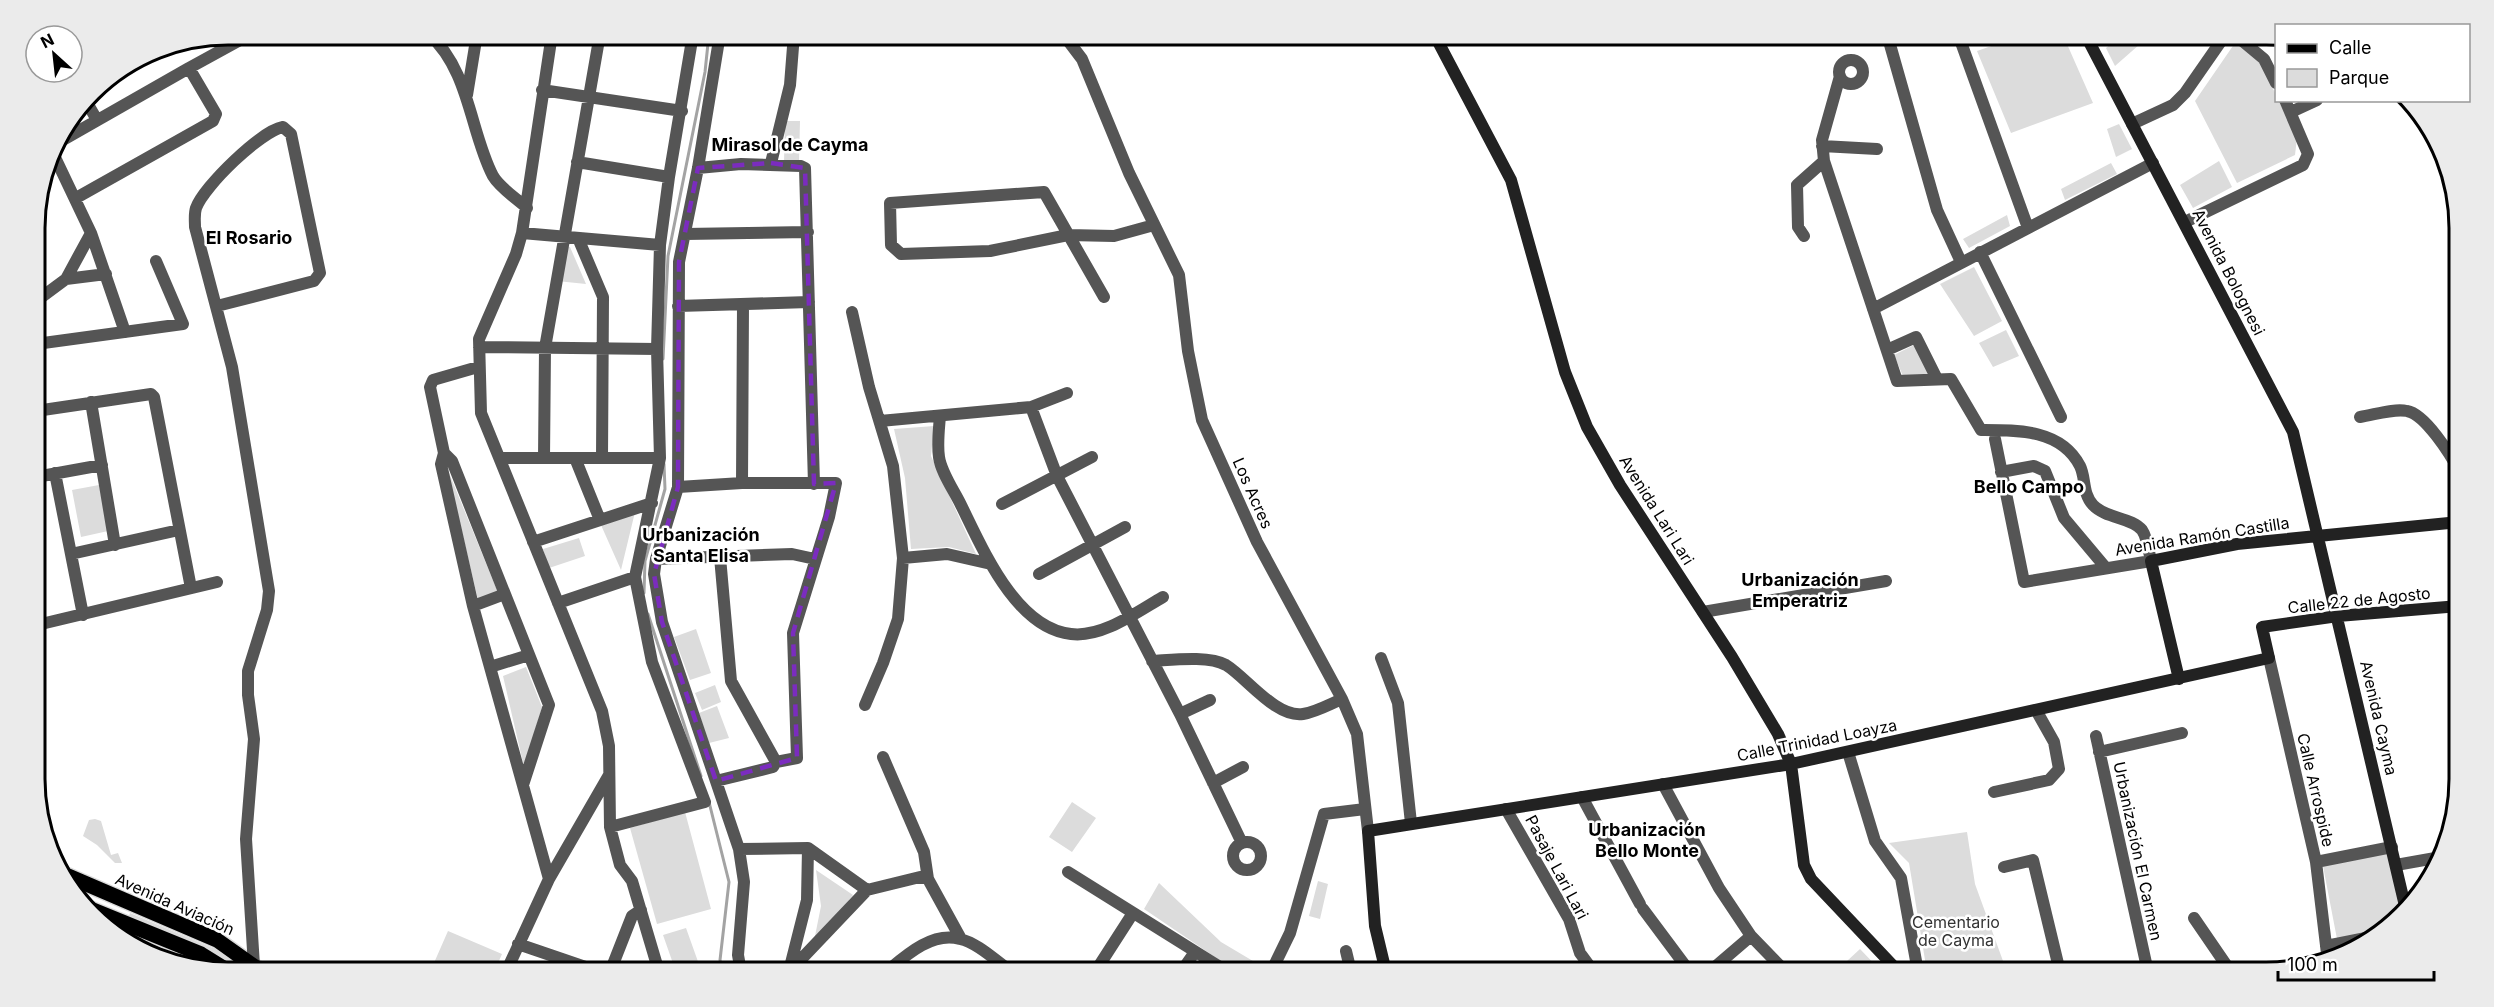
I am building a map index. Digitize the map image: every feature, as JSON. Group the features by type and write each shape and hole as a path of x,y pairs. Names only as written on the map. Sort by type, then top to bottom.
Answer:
{"main road":[{"name":"Avenida Aviación","path":"76,879 217,940 248,962"},
{"path":"112,920 201,954 212,961"}],"street":[{"path":"71,135 231,45"},
{"path":"439,45 466,95 493,176 526,208"},
{"path":"466,95 475,45"},
{"path":"550,45 522,233 516,254 478,339 481,413 602,711 609,746 610,827 620,865 632,881 656,962"},
{"path":"544,458 545,348 572,237 577,162 598,45"},
{"path":"610,827 705,802 652,662 635,576 660,458 657,350 660,245 669,177 692,45"},
{"path":"718,45 698,168 679,262 678,487 656,559 656,592 662,622 739,849 744,882 739,962"},
{"path":"771,164 790,85 793,45"},
{"name":"Los Acres","path":"1071,45 1082,59 1129,172 1179,275 1188,351 1202,420 1257,542 1342,699 1357,734 1368,831 1375,926 1384,962"},
{"name":"Avenida Lari Lari","path":"1440,45 1511,180 1565,372 1587,427 1620,485 1703,612 1778,734 1791,764 1804,865 1811,879 1890,962"},
{"path":"1890,45 1936,210 1961,262"},
{"path":"1962,45 2028,228"},
{"name":"Avenida Bolognesi","path":"2091,45 2293,432 2319,535"},
{"path":"2132,124 2173,105 2185,93 2218,45"},
{"path":"2247,45 2264,59 2275,79"},
{"path":"76,198 215,119 216,114 189,68"},
{"path":"1840,76 1822,140 1824,161 1897,381 1951,379 1981,430 2012,430 2050,437 2070,451 2081,467 2085,492 2093,505 2111,518 2131,522 2142,530 2179,679"},
{"path":"542,90 682,111"},
{"path":"2185,222 2303,165 2308,154 2288,106 2307,102"},
{"path":"90,108 97,120"},
{"path":"217,306 314,281 320,273 291,134 283,127 272,129 253,146 206,191 195,210 195,227 232,367 269,591 267,610 248,671 248,695 254,739 246,839 257,962"},
{"path":"1822,146 1877,149"},
{"path":"1804,236 1798,226 1797,185 1824,161"},
{"path":"58,162 91,232 125,332"},
{"path":"577,162 669,177"},
{"path":"1873,309 2153,163"},
{"path":"698,168 771,164 805,168 814,484"},
{"path":"1104,297 1068,235 1044,192 890,203 891,245 901,254 990,251 1068,235 1114,236 1154,225"},
{"path":"45,295 66,279 91,232"},
{"path":"686,234 808,232"},
{"path":"522,233 660,245"},
{"path":"572,237 602,290 602,458"},
{"path":"1980,252 2061,417"},
{"path":"45,343 184,323 156,261"},
{"path":"66,279 106,274"},
{"path":"678,306 809,303"},
{"path":"742,483 743,305"},
{"path":"852,312 869,387 893,466 903,558 898,619 865,705"},
{"path":"1887,350 1916,337 1937,380"},
{"path":"478,347 657,350"},
{"path":"478,367 431,382 430,387 444,453 441,464 473,606 549,879"},
{"path":"880,421 1031,406 1066,393"},
{"path":"45,410 151,394 154,397 191,588"},
{"path":"91,402 115,545"},
{"path":"1031,406 1057,476 1180,714 1242,843"},
{"path":"2360,417 2407,410 2420,417 2449,454"},
{"path":"940,416 939,458 990,564 1021,605 1039,622 1056,631 1072,635 1094,633 1129,617 1163,597"},
{"path":"1995,439 2001,472 2034,466 2045,471 2064,518 2106,568"},
{"path":"444,453 452,461 549,705 523,785"},
{"path":"500,458 660,458"},
{"path":"575,458 600,520"},
{"path":"1002,504 1092,458"},
{"path":"45,475 102,465"},
{"name":"Avenida Ramón Castilla","path":"2001,472 2024,582 2237,544 2449,523"},
{"path":"55,473 83,615"},
{"path":"678,487 742,483 836,483 793,633 797,758 776,762 773,767 716,782"},
{"path":"534,542 652,503"},
{"path":"1039,574 1125,527"},
{"path":"71,554 179,530"},
{"name":"Avenida Cayma","path":"2319,535 2404,899"},
{"path":"656,559 792,554 815,560"},
{"path":"903,558 947,554 990,564"},
{"path":"720,557 731,681 776,762"},
{"path":"558,603 635,576"},
{"path":"1703,612 1886,581"},
{"path":"45,623 217,582"},
{"path":"473,606 505,594"},
{"name":"Calle 22 de Agosto","path":"2262,627 2338,615 2449,607"},
{"name":"Calle Arrospide","path":"2262,627 2316,862 2327,951"},
{"path":"490,667 529,655"},
{"path":"1381,658 1398,703 1412,823"},
{"name":"Calle Trinidad Loayza","path":"1368,831 1791,764 2269,658"},
{"path":"1152,661 1188,660 1225,664 1269,701 1293,714 1304,714 1342,699"},
{"path":"1180,714 1210,700"},
{"path":"1994,792 2049,780 2059,769 2054,742 2036,710"},
{"path":"2099,752 2182,733"},
{"name":"Urbanización El Carmen","path":"2096,736 2146,962"},
{"path":"1848,752 1875,841 1902,878 1916,962"},
{"path":"883,757 924,852 928,879 961,939 997,962"},
{"path":"1213,783 1243,767"},
{"path":"510,962 549,879 609,774"},
{"path":"1663,784 1719,888 1751,936 1776,962"},
{"path":"1582,797 1642,906 1683,962"},
{"path":"1276,962 1290,933 1324,814 1365,808"},
{"name":"Pasaje Lari Lari","path":"1506,809 1569,919 1580,953 1587,962"},
{"path":"2316,862 2392,847"},
{"path":"739,849 808,848 867,890"},
{"path":"792,962 807,900 808,848"},
{"path":"2396,865 2431,858"},
{"path":"2004,867 2033,860 2058,962"},
{"path":"1068,872 1212,962"},
{"path":"799,962 867,890 920,877 928,879"},
{"path":"102,911 113,896"},
{"path":"614,962 632,916 641,910"},
{"path":"1101,962 1133,913"},
{"path":"2194,918 2224,962"},
{"path":"1721,962 1751,936"},
{"path":"898,962 914,948 947,938 961,939"},
{"path":"2326,946 2350,941"},
{"path":"518,944 571,962"},
{"path":"1346,951 1349,962"},
{"path":"1188,962 1195,952"}],"highlighted area":[{"path":"771,163 805,168 814,484 836,483 793,633 797,758 716,781 662,622 654,574 678,487 679,262 698,168"}],"green space":[{"path":"1994,45 2067,45 2093,103 2011,133 1977,51"},
{"path":"2109,45 2139,45 2115,66 2106,48"},
{"path":"2234,45 2242,45 2260,62 2275,93 2275,102 2279,102 2297,138 2295,155 2237,183 2195,101"},
{"path":"785,121 800,121 799,163 784,163"},
{"path":"2119,124 2132,149 2116,157 2107,129"},
{"path":"2219,161 2232,187 2193,208 2180,185"},
{"path":"2111,163 2117,174 2065,200 2061,189"},
{"path":"2007,215 2010,226 1969,248 1963,239"},
{"path":"566,246 570,247 586,284 557,281"},
{"path":"1974,267 2002,321 1974,336 1940,284"},
{"path":"2006,330 2019,356 1993,367 1979,343"},
{"path":"1914,345 1930,370 1924,380 1903,376 1894,355"},
{"path":"934,426 931,456 976,554 949,547 911,549 905,478 894,429"},
{"path":"447,468 499,595 478,600"},
{"path":"99,485 108,531 81,537 72,490"},
{"path":"635,512 621,570 601,525"},
{"path":"579,538 585,556 549,568 543,549"},
{"path":"696,629 711,673 690,680 674,637"},
{"path":"526,667 542,707 524,767 503,676"},
{"path":"715,685 721,702 702,710 695,693"},
{"path":"717,706 729,738 709,743 699,713"},
{"path":"1072,802 1096,818 1072,852 1049,837"},
{"path":"685,812 711,909 657,924 630,828"},
{"path":"89,820 101,821 111,855 118,853 122,863 115,863 97,845 83,836"},
{"name":"Cementario de Cayma","path":"1967,832 1975,884 2003,962 1925,962 1909,863 1889,843"},
{"path":"2389,853 2399,904 2362,934 2337,939 2323,866"},
{"path":"816,870 853,895 813,946 821,906"},
{"path":"1318,881 1328,884 1320,919 1309,916"},
{"path":"1159,883 1221,942 1255,962 1222,962 1144,909"},
{"path":"130,913 243,962 220,961 128,919"},
{"path":"686,928 698,962 672,962 663,935"},
{"path":"448,931 502,954 498,962 434,962"},
{"path":"1860,949 1872,962 1848,962"}],"waterway":[{"path":"663,359 668,256 705,72 708,45"},
{"path":"644,593 645,561 665,489 664,464"},
{"path":"648,614 701,776"},
{"path":"709,802 729,882 720,962"}],"district":[{"name":"Mirasol de Cayma","path":"790,144"},
{"name":"El Rosario","path":"249,237"},
{"name":"Bello Campo","path":"2029,486"},
{"name":"Urbanización Santa Elisa","path":"701,544"},
{"name":"Urbanización Emperatriz","path":"1800,589"},
{"name":"Urbanización Bello Monte","path":"1647,839"}]}
